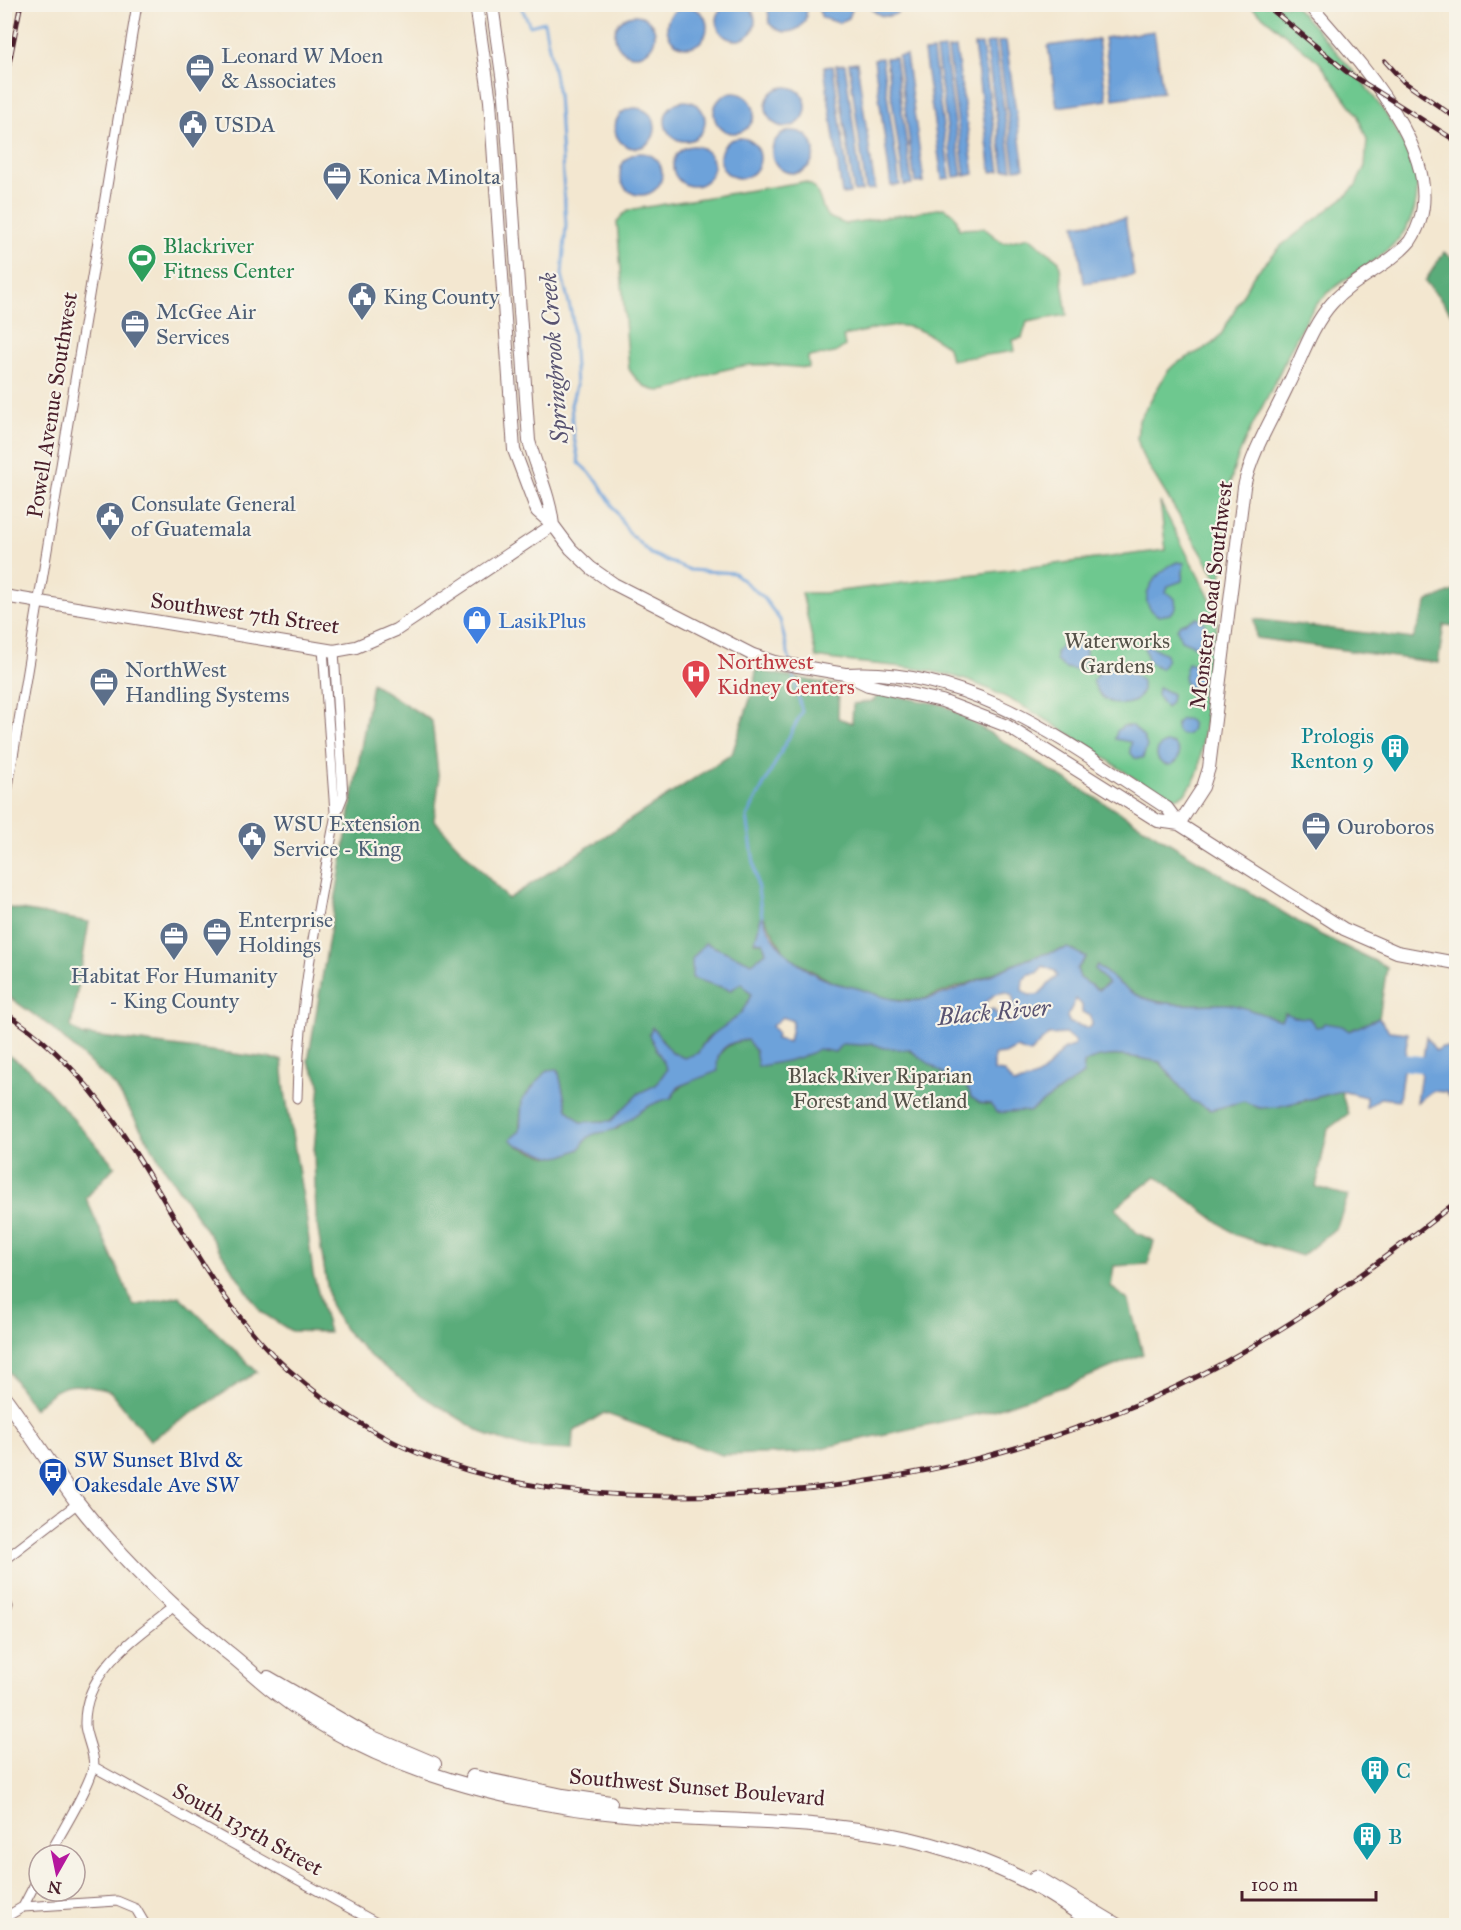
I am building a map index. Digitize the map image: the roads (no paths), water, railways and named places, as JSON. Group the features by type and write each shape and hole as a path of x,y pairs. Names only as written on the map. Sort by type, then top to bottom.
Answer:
{"main road":[{"name":"Southwest Sunset Boulevard","path":"4,1397 78,1503 173,1608 275,1692 315,1719 358,1743 403,1762 488,1791 588,1809 644,1816 800,1824 897,1837 949,1851 1037,1887 1098,1926"},
{"name":"Southwest Sunset Boulevard","path":"243,1664 368,1736 430,1763 490,1782 644,1808 821,1818 903,1829 992,1858 1043,1879 1118,1926"}],"street":[{"name":"Powell Avenue Southwest","path":"4,812 137,4"},
{"path":"476,4 490,101 514,450 537,511 553,525 571,549 614,584 753,655 774,662 845,674 871,672 969,691 1013,711 1167,808 1179,824 1344,929 1397,952 1456,963"},
{"path":"490,4 497,89 490,101"},
{"path":"490,4 505,97 529,441 539,477 551,503 553,525"},
{"name":"Monster Road Southwest","path":"1179,824 1203,787 1209,768 1244,487 1254,454 1322,316 1346,290 1409,241 1424,216 1427,198 1424,167 1399,115 1309,4"},
{"path":"500,263 510,282 516,354 523,368"},
{"name":"Southwest 7th Street","path":"4,596 328,650 356,647 396,630 553,525"},
{"path":"297,1098 298,1052 310,958 336,814 328,650"},
{"path":"845,674 868,685 942,700 984,715 1007,726 1158,822 1179,824"},
{"path":"4,1560 78,1503"},
{"path":"4,1598 8,1607 4,1619"},
{"path":"56,1843 94,1767 85,1723 93,1689 103,1671 121,1651 173,1608"},
{"name":"South 135th Street","path":"94,1767 382,1926"},
{"path":"23,1907 27,1899"},
{"path":"4,1918 23,1907 117,1901 136,1909 146,1926"}],"water":[{"path":"736,2 750,7 755,21 750,35 736,40 722,35 717,21 722,7"},
{"path":"854,4 849,18 839,23 822,18 817,6"},
{"path":"768,5 805,5 805,20 796,30 782,31 769,23"},
{"path":"869,5 904,5 892,16 882,16"},
{"path":"687,7 701,13 707,27 701,41 687,47 673,41 667,27 673,13"},
{"path":"635,15 643,16 649,21 654,27 654,43 649,49 643,54 635,55 627,54 621,49 616,43 615,35 616,27 621,21 627,16"},
{"path":"1154,31 1163,92 1113,99 1104,38"},
{"path":"1098,39 1107,100 1057,107 1048,46"},
{"path":"1006,41 1024,168 1015,169 998,42"},
{"path":"995,42 1012,169 1004,170 986,44"},
{"path":"982,44 1000,171 991,172 974,45"},
{"path":"956,48 974,174 965,176 948,49"},
{"path":"945,49 962,176 954,177 936,50"},
{"path":"933,51 950,178 942,179 924,52"},
{"path":"906,55 924,182 915,183 898,56"},
{"path":"895,57 912,184 904,185 886,58"},
{"path":"882,58 900,185 891,186 874,59"},
{"path":"857,62 875,189 866,190 849,63"},
{"path":"845,64 862,191 854,192 836,65"},
{"path":"833,66 850,193 842,194 824,67"},
{"path":"786,87 800,93 806,107 800,121 786,127 772,121 766,107 772,93"},
{"path":"734,93 742,94 748,99 753,105 753,121 748,127 742,132 734,133 726,132 720,127 715,121 714,113 715,105 720,99 726,94"},
{"path":"685,101 699,107 705,121 699,135 685,141 671,135 665,121 671,107"},
{"path":"635,108 643,109 649,114 654,120 654,136 649,142 643,147 635,148 627,147 621,142 616,136 615,128 616,120 621,114 627,109"},
{"path":"793,131 808,137 814,152 808,167 793,173 778,167 772,152 778,137"},
{"path":"740,138 754,144 760,158 754,172 740,178 726,172 720,158 726,144"},
{"path":"693,146 707,152 713,166 707,180 693,186 679,180 673,166 679,152"},
{"path":"641,153 649,154 656,159 661,166 661,182 656,189 649,194 641,195 633,194 626,189 621,182 620,174 621,166 626,159 633,154"},
{"path":"1125,218 1134,276 1084,283 1075,225"},
{"path":"1177,562 1184,563 1182,581 1168,586 1166,592 1175,599 1176,608 1170,614 1159,616 1151,610 1147,602 1147,594 1155,579"},
{"path":"1197,618 1204,622 1206,635 1202,649 1181,640 1177,629 1180,624"},
{"path":"1076,641 1086,646 1084,662 1077,670 1065,668 1056,661 1056,653 1063,643"},
{"path":"1148,645 1166,654 1167,659 1161,669 1149,662 1144,647"},
{"path":"1117,660 1142,681 1142,692 1136,701 1122,704 1109,702 1099,694 1096,688 1093,681 1107,662"},
{"path":"1188,663 1195,665 1203,675 1196,690 1186,685 1184,676"},
{"path":"1158,687 1172,694 1171,702 1166,708 1157,695"},
{"path":"1181,719 1187,719 1192,727 1190,733 1181,735 1176,730 1176,724"},
{"path":"1123,726 1133,726 1144,738 1147,746 1143,758 1135,758 1130,752 1131,742 1115,739 1117,731"},
{"path":"1168,743 1176,746 1179,754 1176,762 1168,765 1160,762 1157,754 1160,746"},
{"path":"762,914 780,947 809,971 836,983 898,1000 913,1001 934,997 1028,959 1068,948 1086,957 1077,969 1080,978 1098,990 1108,984 1095,969 1097,965 1128,990 1154,1001 1178,1004 1230,1004 1281,1020 1285,1013 1294,1017 1309,1018 1316,1027 1324,1023 1342,1026 1349,1031 1379,1018 1389,1031 1408,1033 1399,1100 1380,1098 1366,1108 1366,1097 1341,1091 1277,1107 1259,1108 1244,1101 1211,1110 1192,1101 1160,1062 1112,1056 1084,1063 1083,1074 1029,1112 996,1112 990,1104 980,1103 971,1097 969,1090 960,1081 951,1079 910,1050 884,1048 871,1043 842,1044 835,1052 818,1049 797,1058 758,1067 755,1050 747,1040 734,1042 720,1052 718,1071 679,1086 671,1098 649,1106 612,1130 593,1134 580,1149 571,1153 555,1157 519,1146 510,1139 520,1131 522,1100 547,1070 558,1069 567,1109 581,1122 611,1121 639,1093 656,1085 667,1069 649,1035 652,1027 671,1052 684,1058 698,1053 711,1036 740,1014 751,994 741,983 731,990 692,978 692,959 705,943 752,963 766,952 763,942 755,941","holes":["1043,966 1055,971 1057,976 1038,995 1029,995 1022,990 1023,980 1029,974 1037,973","1006,992 1012,995 1016,1010 1013,1021 1008,1024 1003,1023 993,1009 987,1012 983,1009 984,1004 995,994","1076,999 1082,1005 1082,1012 1091,1016 1092,1025 1088,1028 1070,1023 1067,1017","782,1017 793,1021 789,1042 776,1039 777,1033 772,1026","1066,1034 1075,1041 1074,1046 1064,1050 1045,1070 1031,1079 1013,1084 1004,1072 994,1071 994,1055 1005,1054 1016,1048 1030,1053 1048,1035"]},
{"path":"1426,1037 1436,1051 1442,1047 1452,1048 1456,1044 1456,1096 1451,1099 1446,1092 1432,1091 1417,1102"}],"waterway":[{"name":"Springbrook Creek","path":"520,4 530,26 544,22 558,94 566,225 562,275 572,316 576,386 571,405 579,463 597,480 629,533 651,554 690,570 734,573 763,597 780,620 790,662"},
{"name":"Springbrook Creek","path":"762,916 747,817 802,712 792,669"},
{"name":"Black River","path":"1383,1060 1456,1068"}],"railway":[{"path":"1265,4 1347,72 1456,141"},
{"path":"4,89 20,8"},
{"path":"1385,61 1404,82 1456,118"},
{"path":"4,1012 51,1048 91,1090 124,1136 214,1282 249,1328 289,1370 352,1418 402,1446 482,1474 546,1487 643,1496 740,1494 804,1489 868,1481 931,1469 1055,1436 1115,1414 1174,1388 1249,1348 1355,1279 1456,1202"}],"place":[{"name":"Leonard W Moen & Associates","path":"200,94"},
{"name":"USDA","path":"193,150"},
{"name":"Konica Minolta","path":"337,202"},
{"name":"Blackriver Fitness Center","path":"142,284"},
{"name":"King County","path":"362,322"},
{"name":"McGee Air Services","path":"135,350"},
{"name":"Consulate General of Guatemala","path":"110,542"},
{"name":"LasikPlus","path":"477,646"},
{"name":"Northwest Kidney Centers","path":"696,700"},
{"name":"NorthWest Handling Systems","path":"104,708"},
{"name":"Prologis Renton 9","path":"1395,774"},
{"name":"Ouroboros","path":"1316,852"},
{"name":"WSU Extension Service - King","path":"252,862"},
{"name":"Enterprise Holdings","path":"217,958"},
{"name":"Habitat For Humanity - King County","path":"174,962"},
{"name":"SW Sunset Blvd & Oakesdale Ave SW","path":"53,1498"},
{"name":"C","path":"1375,1796"},
{"name":"B","path":"1367,1862"}],"park label":[{"name":"Waterworks Gardens","path":"1117,652"},
{"name":"Black River Riparian Forest and Wetland","path":"880,1088"}]}
